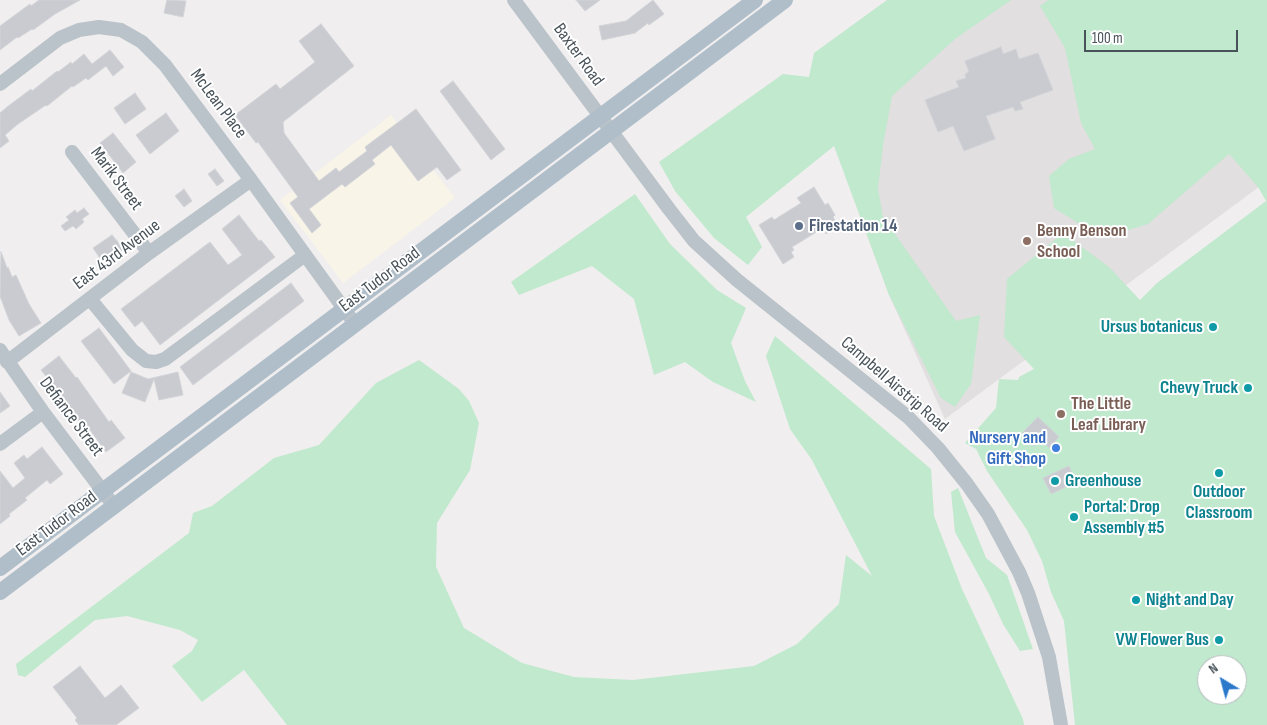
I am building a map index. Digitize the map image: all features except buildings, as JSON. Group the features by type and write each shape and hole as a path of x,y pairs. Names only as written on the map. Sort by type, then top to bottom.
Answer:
{"main road":[{"name":"East Tudor Road","path":"0,568 755,0"},
{"name":"East Tudor Road","path":"0,592 785,0"}],"street":[{"name":"Baxter Road","path":"514,0 611,132"},
{"name":"McLean Place","path":"0,84 60,38 79,30 99,27 121,30 142,42 164,65 251,180 355,324"},
{"name":"Campbell Airstrip Road","path":"611,132 669,209 694,240 710,256 908,418 938,448 967,484 988,514 1028,593 1049,657 1061,725"},
{"name":"Marik Street","path":"72,152 149,253"},
{"name":"East 43rd Avenue","path":"3,356 90,299 149,253 251,180"},
{"path":"90,299 132,350 146,361 156,362 164,359 305,255"},
{"name":"Defiance Street","path":"3,356 114,506"},
{"path":"0,444 43,412"}],"shaded area":[{"name":"Benny Benson School","path":"909,0 1267,0 1267,181 945,419 889,295 809,75"},
{"path":"391,115 455,198 343,283 280,200"}],"green space":[{"path":"887,0 1011,0 955,39 892,96 883,145 878,189 883,217 956,321 980,315 971,384 955,407 941,398 889,295 834,146 746,217 762,247 748,265 714,238 675,191 659,162 783,74 809,77 814,53"},
{"path":"1048,0 1267,0 1267,725 1075,725 1064,621 1051,592 1042,561 1027,530 987,471 976,449 965,443 996,408 999,379 1018,380 1019,377 1034,369 1004,337 1007,279 1063,233 1109,267 1140,300 1157,283 1266,201 1258,187 1229,154 1148,224 1102,238 1054,208 1049,176 1069,159 1095,149 1081,123 1065,48 1040,6"},
{"path":"635,194 670,244 717,290 746,308 731,343 745,381 756,402 713,382 685,362 654,375 634,299 592,266 519,295 511,282"},
{"path":"775,336 931,469 934,516 962,589 1023,719 1024,725 287,725 244,670 202,702 172,666 192,651 198,640 180,630 127,616 95,620 25,677 18,675 16,664 189,533 193,513 212,506 274,458 319,445 376,383 419,360 459,389 469,401 479,423 470,470 437,523 436,567 464,628 522,663 574,677 633,680 754,666 797,644 839,604 846,555 872,576 812,460 790,429 766,356"},
{"path":"958,488 986,558 1007,575 1033,649 1020,651 1003,624 955,532 951,492"}],"place":[{"name":"Firestation 14","path":"799,226"},
{"name":"Benny Benson School","path":"1027,241"},
{"name":"Ursus botanicus","path":"1213,327"},
{"name":"Chevy Truck","path":"1248,388"},
{"name":"The Little Leaf Library","path":"1061,414"},
{"name":"Nursery and Gift Shop","path":"1056,448"},
{"name":"Outdoor Classroom","path":"1219,473"},
{"name":"Greenhouse","path":"1055,481"},
{"name":"Portal: Drop Assembly #5","path":"1074,517"},
{"name":"Night and Day","path":"1136,600"},
{"name":"VW Flower Bus","path":"1219,640"}]}
